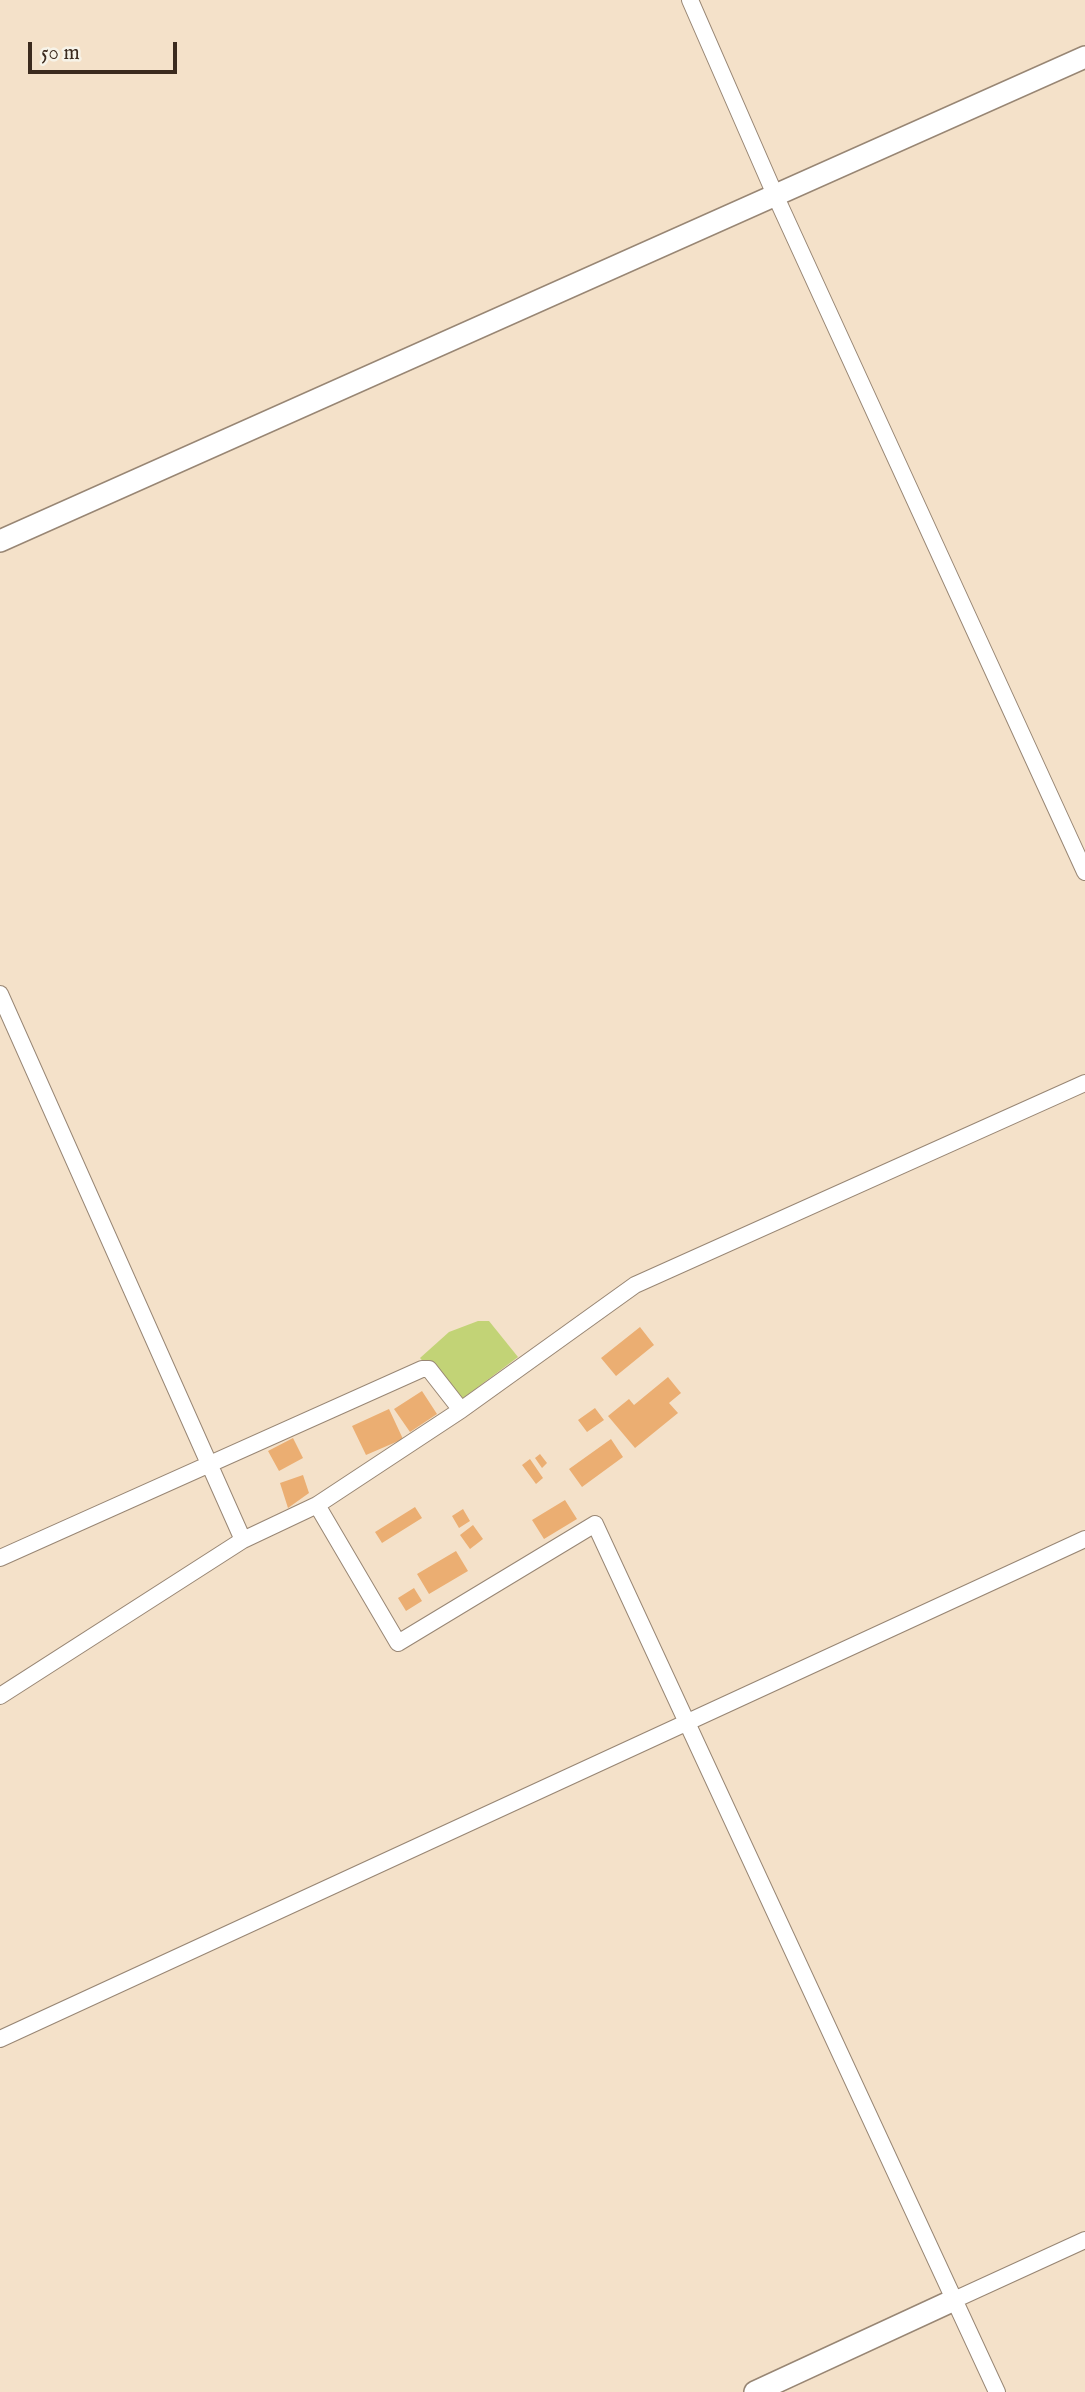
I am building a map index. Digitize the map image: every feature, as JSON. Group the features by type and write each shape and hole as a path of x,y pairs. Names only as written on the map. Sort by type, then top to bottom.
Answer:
{"street":[{"path":"690,0 776,197 1085,872"},
{"path":"0,541 1085,57"},
{"path":"0,995 243,1540"},
{"path":"0,1696 243,1540 320,1508 635,1285 1085,1083"},
{"path":"0,1558 422,1369 429,1369 461,1410"},
{"path":"320,1508 398,1643 595,1524 997,2392"},
{"path":"0,2039 1085,1539"},
{"path":"755,2392 1085,2240"}],"green space":[{"path":"478,1321 489,1321 518,1357 458,1402 420,1358 449,1332"}],"building":[{"path":"640,1327 654,1345 616,1376 601,1358"},
{"path":"668,1377 681,1393 669,1403 678,1413 635,1448 608,1416 629,1399 634,1405"},
{"path":"422,1391 437,1414 410,1432 394,1409"},
{"path":"595,1408 604,1420 587,1432 578,1420"},
{"path":"389,1409 403,1439 366,1455 352,1426"},
{"path":"293,1438 303,1458 279,1471 268,1451"},
{"path":"611,1439 623,1457 582,1487 569,1469"},
{"path":"540,1454 547,1463 542,1468 535,1458"},
{"path":"530,1459 543,1478 536,1484 522,1465"},
{"path":"303,1475 309,1493 288,1508 280,1483"},
{"path":"565,1500 577,1519 544,1539 532,1520"},
{"path":"415,1507 422,1518 382,1543 375,1532"},
{"path":"463,1509 470,1521 459,1528 452,1516"},
{"path":"473,1525 483,1539 470,1549 460,1535"},
{"path":"456,1551 468,1571 429,1594 417,1574"},
{"path":"414,1588 422,1601 406,1611 398,1598"}]}
